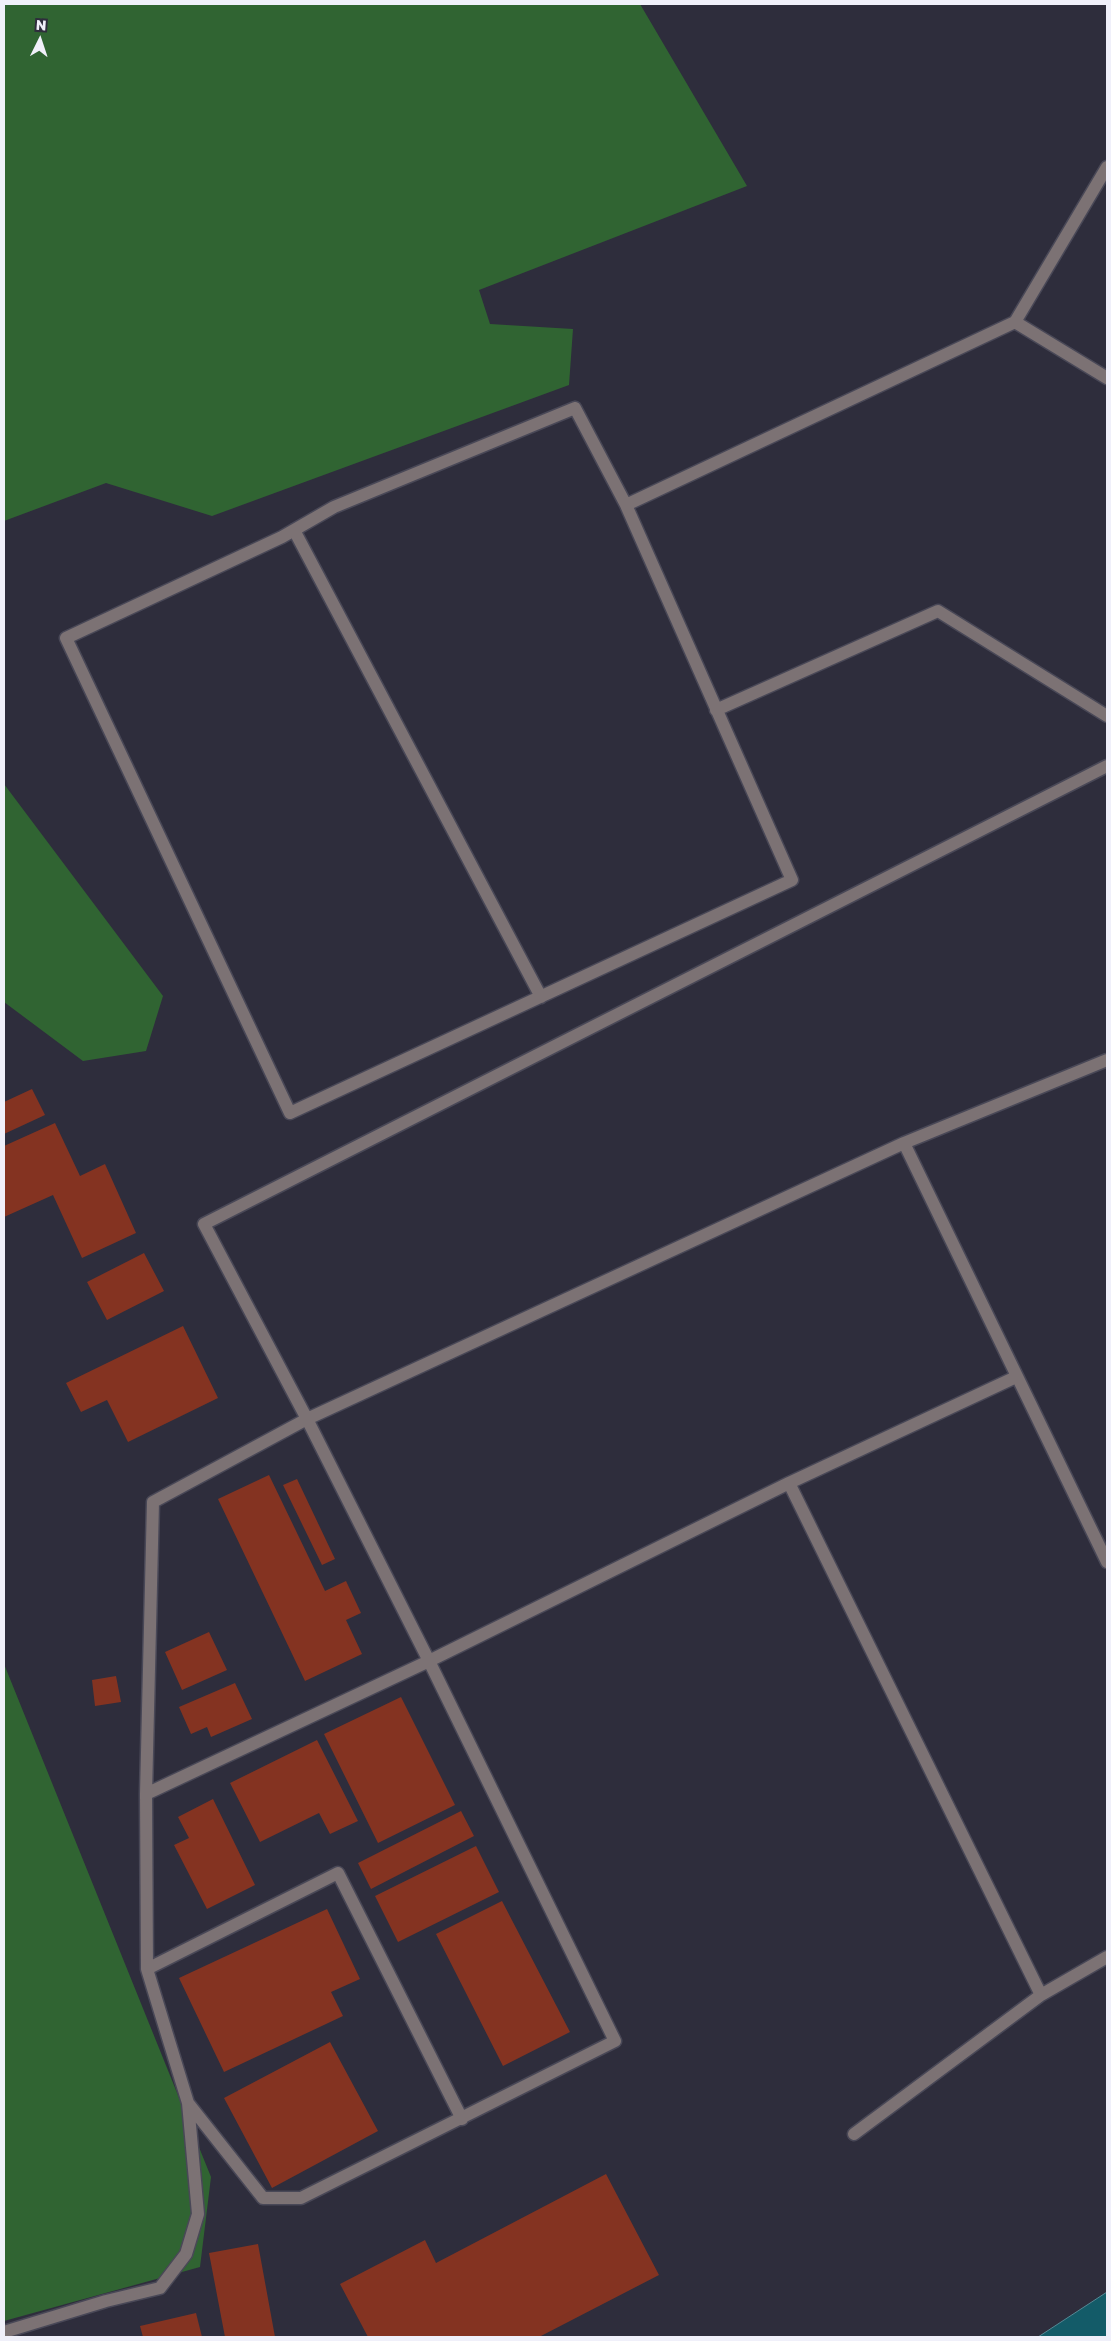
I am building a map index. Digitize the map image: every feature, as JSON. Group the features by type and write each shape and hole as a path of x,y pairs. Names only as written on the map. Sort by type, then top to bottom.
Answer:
{"street":[{"path":"626,505 1014,322 1107,167"},
{"path":"1014,322 1107,378"},
{"path":"575,408 626,505 792,880 290,1113 66,638 294,530 334,507 575,408"},
{"path":"294,530 541,997"},
{"path":"716,710 938,611 1107,716"},
{"path":"188,2103 263,2198 301,2198 615,2041 429,1661 204,1224 1107,766"},
{"path":"4,2332 106,2301 160,2288 186,2254 198,2214 188,2103 147,1969 146,1794 153,1502 306,1419 904,1143 1107,1060"},
{"path":"904,1143 1107,1562"},
{"path":"146,1794 429,1661 789,1483 1016,1377"},
{"path":"789,1483 1041,1995"},
{"path":"147,1969 338,1873 462,2119"},
{"path":"854,2134 1041,1995 1107,1958"}],"green space":[{"path":"4,4 640,4 747,186 479,290 490,324 573,329 569,385 212,516 106,483 4,521"},
{"path":"4,784 163,996 146,1051 83,1061 4,1002"},
{"path":"4,1664 211,2177 200,2267 4,2321"}],"water":[{"path":"1107,2292 1107,2337 1038,2337"}],"building":[{"path":"32,1089 45,1115 4,1134 4,1102"},
{"path":"55,1123 80,1176 105,1164 136,1233 82,1258 53,1195 4,1217 4,1146"},
{"path":"144,1253 164,1291 107,1320 87,1282"},
{"path":"183,1326 218,1398 128,1442 107,1400 81,1412 66,1383"},
{"path":"269,1475 325,1591 346,1581 361,1613 346,1620 362,1654 305,1681 218,1499"},
{"path":"297,1479 335,1559 322,1565 283,1485"},
{"path":"209,1632 227,1670 182,1690 165,1652"},
{"path":"116,1676 121,1702 95,1706 92,1680"},
{"path":"235,1683 252,1719 211,1737 207,1727 191,1734 179,1707"},
{"path":"401,1697 455,1805 378,1843 324,1734"},
{"path":"317,1740 358,1821 330,1834 319,1813 260,1842 230,1783"},
{"path":"213,1799 255,1885 207,1909 174,1845 189,1838 178,1817"},
{"path":"461,1811 474,1836 371,1889 358,1863"},
{"path":"476,1846 499,1892 398,1942 375,1896"},
{"path":"502,1901 570,2032 503,2066 436,1934"},
{"path":"327,1909 360,1979 331,1992 343,2016 224,2072 179,1978"},
{"path":"330,2042 378,2131 272,2188 224,2098"},
{"path":"606,2174 659,2275 539,2337 368,2337 340,2284 425,2240 436,2263"},
{"path":"258,2244 275,2337 225,2337 209,2253"},
{"path":"196,2313 202,2337 143,2337 140,2326"}]}
